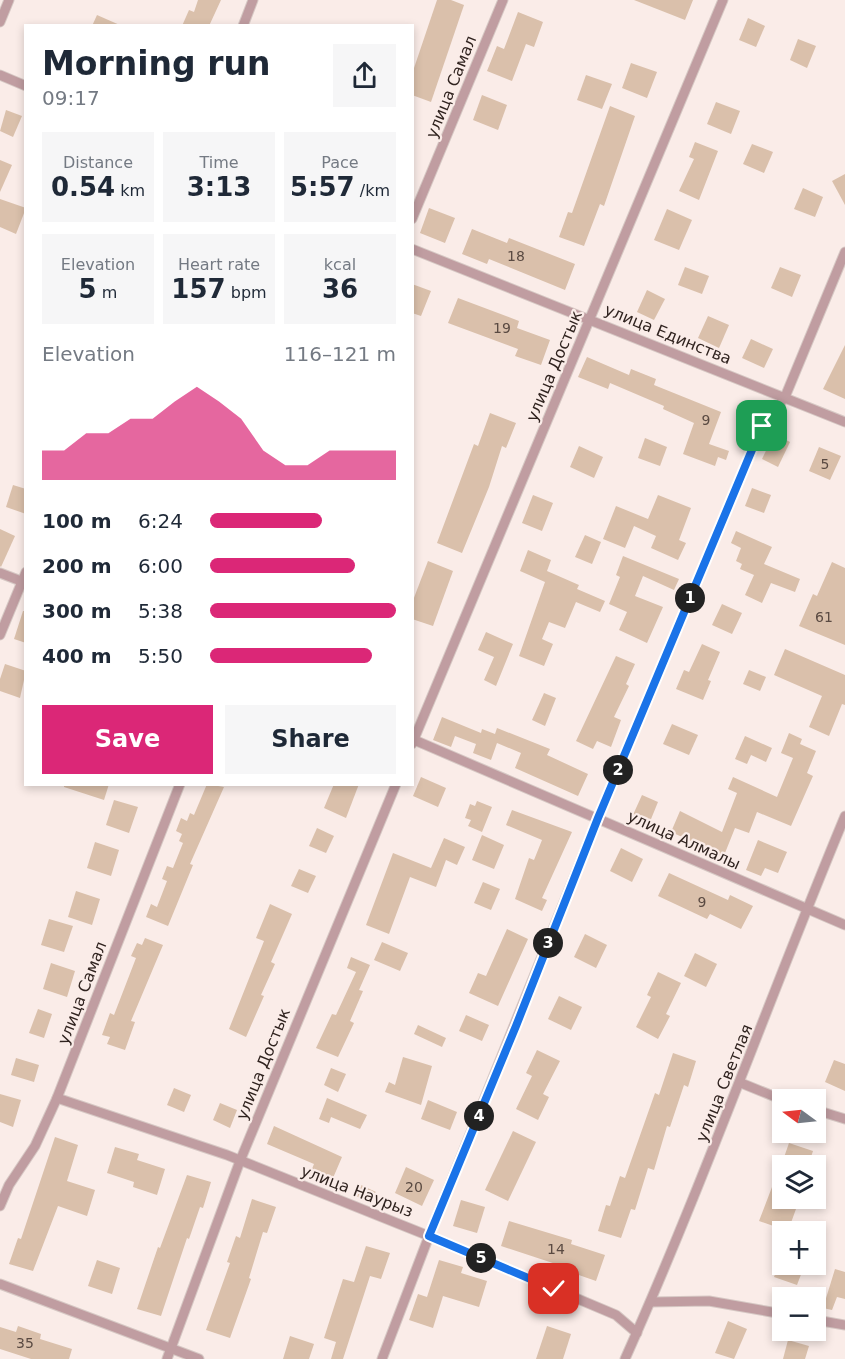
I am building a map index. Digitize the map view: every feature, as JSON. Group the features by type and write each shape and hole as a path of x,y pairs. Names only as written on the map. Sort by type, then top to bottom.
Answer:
{"street":[{"path":"0,22 9,0"},
{"path":"244,24 254,0"},
{"name":"улица Самал","path":"414,214 503,0"},
{"name":"улица Достык","path":"414,739 723,0"},
{"path":"0,75 24,85"},
{"name":"улица Единства","path":"414,250 845,422"},
{"path":"382,1359 429,1236 516,1026 598,818 762,426 785,397 845,252"},
{"path":"0,573 24,579 0,634"},
{"name":"улица Алмалы","path":"414,741 845,925"},
{"name":"улица Самал","path":"0,1206 4,1183 35,1146 57,1098 179,786"},
{"name":"улица Достык","path":"167,1359 240,1161 395,786"},
{"name":"улица Светлая","path":"625,1359 651,1302 741,1083 806,910 845,816"},
{"path":"741,1083 772,1096"},
{"name":"улица Наурыз","path":"57,1098 240,1161 429,1236 616,1315 637,1333"},
{"path":"826,1113 845,1119"},
{"path":"0,1284 199,1359"},
{"path":"651,1302 709,1301 772,1312"},
{"path":"826,1322 845,1325"}],"building":[{"path":"198,0 221,0 210,24 183,24 189,10 194,12"},
{"path":"437,0 451,0 464,5 431,102 414,96 414,68"},
{"path":"634,0 693,0 685,20"},
{"path":"518,12 543,22 534,47 526,44 512,81 487,71 497,46 504,49"},
{"path":"97,15 117,24 93,24"},
{"path":"748,18 765,26 756,47 739,40"},
{"path":"798,39 816,46 807,68 790,60"},
{"path":"631,63 657,72 647,98 622,88"},
{"path":"586,75 612,84 602,109 577,100"},
{"path":"482,95 507,105 498,130 473,120"},
{"path":"716,102 740,111 731,134 707,124"},
{"path":"610,106 635,116 604,206 600,204 584,246 559,237 568,212 572,213"},
{"path":"6,110 22,116 13,137 0,131"},
{"path":"695,142 718,151 699,200 679,191 694,159 689,157"},
{"path":"752,144 773,152 764,173 743,164"},
{"path":"0,160 12,165 0,192"},
{"path":"845,174 845,205 832,181"},
{"path":"803,188 823,197 815,217 794,209"},
{"path":"0,199 24,207 16,234 0,227"},
{"path":"429,208 455,218 445,243 420,233"},
{"path":"667,209 692,220 679,250 654,240"},
{"path":"472,229 507,243 509,238 575,264 565,290 489,259 487,264 462,254"},
{"path":"685,267 709,276 702,294 678,285"},
{"path":"780,267 801,275 792,297 771,288"},
{"path":"414,285 431,291 421,316 414,314"},
{"path":"647,290 665,299 654,320 637,312"},
{"path":"458,298 519,321 517,328 550,340 541,365 515,356 518,349 448,323"},
{"path":"708,316 729,325 719,348 698,338"},
{"path":"751,339 773,349 764,368 742,358"},
{"path":"845,345 845,399 823,389"},
{"path":"587,357 629,375 631,369 656,379 654,385 721,412 709,444 729,451 726,460 718,457 715,466 683,454 694,423 663,409 664,406 610,383 608,389 578,377"},
{"path":"490,413 516,423 506,448 502,446 489,487 462,553 437,543 474,444 478,446"},
{"path":"774,434 790,442 778,467 762,459"},
{"path":"645,438 667,447 660,466 638,458"},
{"path":"579,446 603,457 594,478 570,467"},
{"path":"819,447 841,456 830,480 809,471"},
{"path":"13,485 24,488 24,513 6,507"},
{"path":"752,488 771,495 764,513 745,506"},
{"path":"533,495 553,503 542,531 522,523"},
{"path":"658,495 691,508 679,540 686,543 678,560 651,548 656,536 634,526 625,548 603,539 616,506 648,519"},
{"path":"0,529 15,536 1,567 0,566"},
{"path":"736,531 772,547 764,564 800,579 795,592 771,583 762,603 745,595 754,575 740,569 742,564 736,561 741,548 731,543"},
{"path":"585,535 601,542 592,564 575,557"},
{"path":"528,550 551,560 547,571 579,585 577,589 605,601 600,612 576,602 565,628 549,622 542,639 553,644 544,666 519,656 545,582 520,571"},
{"path":"623,556 679,579 674,590 643,576 635,596 663,607 647,643 619,630 627,612 609,604 620,577 616,575"},
{"path":"428,561 453,571 433,626 414,620 414,598"},
{"path":"832,562 845,568 845,645 799,626 813,594 817,596"},
{"path":"722,604 742,613 732,634 712,625"},
{"path":"23,611 24,611 24,642 14,639"},
{"path":"486,632 513,644 496,686 484,680 494,657 478,650"},
{"path":"702,644 720,652 708,680 711,681 703,700 676,689 684,670 689,672"},
{"path":"785,649 845,675 845,705 842,704 829,736 809,727 822,696 774,675"},
{"path":"616,656 635,664 626,684 629,686 614,717 621,720 611,747 597,741 593,749 576,741"},
{"path":"5,664 24,670 20,698 0,691 0,679"},
{"path":"749,670 766,677 760,691 743,684"},
{"path":"544,693 556,698 545,726 532,720"},
{"path":"442,717 481,733 482,729 495,734 497,728 550,749 547,755 588,774 578,796 515,768 521,753 497,743 491,760 473,753 476,744 455,736 451,747 433,740"},
{"path":"672,724 698,735 689,755 663,744"},
{"path":"789,733 802,739 800,744 816,751 807,773 813,776 791,826 757,812 749,833 735,828 723,858 671,832 680,811 722,832 737,793 728,789 733,777 777,797 793,758 781,753"},
{"path":"745,736 772,748 766,762 751,755 747,764 735,759"},
{"path":"421,777 446,788 438,807 413,796"},
{"path":"64,786 108,786 104,800"},
{"path":"206,786 224,787 190,864 193,865 168,926 146,917 151,904 157,907 167,881 162,879 167,866 173,868 183,843 179,841 182,834 176,831 181,818 187,821 190,813 194,815"},
{"path":"333,786 358,786 346,818 324,808"},
{"path":"642,795 658,802 649,824 632,817"},
{"path":"114,800 138,807 129,833 106,825"},
{"path":"477,801 492,807 482,832 468,826 471,820 465,818 470,804 475,806"},
{"path":"512,810 572,832 542,898 547,900 542,911 515,899 529,858 534,860 542,840 506,825"},
{"path":"317,828 334,836 326,853 309,846"},
{"path":"482,835 504,845 494,869 472,860"},
{"path":"444,838 465,847 457,865 446,860 436,887 410,877 389,934 366,925 393,853 431,868"},
{"path":"758,840 787,852 778,873 765,868 761,876 746,870"},
{"path":"95,842 119,850 111,876 87,868"},
{"path":"621,848 643,859 632,882 610,871"},
{"path":"299,869 316,876 308,893 291,886"},
{"path":"669,873 728,900 730,895 753,906 741,929 710,914 707,919 658,896"},
{"path":"483,882 500,889 491,910 474,903"},
{"path":"76,891 100,899 92,925 68,917"},
{"path":"270,904 292,914 271,962 275,964 246,1037 229,1029 264,941 256,938"},
{"path":"49,919 73,926 64,952 41,945"},
{"path":"507,929 528,939 498,1006 469,993 478,973 486,976"},
{"path":"585,934 607,945 596,968 574,957"},
{"path":"145,938 163,945 131,1021 135,1022 125,1050 107,1044 110,1037 102,1035 110,1013 114,1015 136,958 131,956 137,943 142,945"},
{"path":"382,942 408,953 400,971 374,960"},
{"path":"695,953 717,964 706,987 684,976"},
{"path":"351,957 370,965 359,990 363,991 350,1021 354,1023 338,1057 316,1048 332,1014 336,1015 356,972 347,968"},
{"path":"51,963 75,971 67,997 43,989"},
{"path":"658,972 681,983 666,1014 670,1016 658,1039 636,1027 651,997 647,995"},
{"path":"559,996 582,1007 571,1030 548,1019"},
{"path":"38,1009 52,1014 44,1038 29,1033"},
{"path":"466,1015 489,1025 482,1041 459,1031"},
{"path":"418,1025 446,1038 442,1047 414,1034"},
{"path":"537,1050 560,1061 543,1094 549,1097 538,1120 516,1109 532,1076 526,1073"},
{"path":"673,1053 696,1061 688,1087 684,1085 670,1127 667,1126 654,1170 648,1168 635,1210 631,1209 621,1238 598,1231 606,1205 610,1206 620,1176 625,1178 655,1093 659,1095"},
{"path":"403,1057 432,1066 421,1105 385,1092 389,1082 395,1085"},
{"path":"16,1058 39,1065 34,1082 11,1075"},
{"path":"834,1060 845,1064 845,1091 825,1082"},
{"path":"331,1068 346,1074 338,1092 324,1085"},
{"path":"174,1088 191,1095 184,1112 167,1105"},
{"path":"0,1094 21,1100 13,1127 0,1122"},
{"path":"327,1098 367,1115 360,1129 331,1117 329,1123 319,1119"},
{"path":"428,1100 457,1112 450,1130 421,1119"},
{"path":"220,1103 237,1110 230,1128 213,1120"},
{"path":"274,1126 342,1157 333,1178 312,1169 314,1164 267,1144"},
{"path":"513,1131 536,1142 508,1201 485,1190"},
{"path":"55,1137 78,1145 67,1181 95,1190 87,1216 58,1206 33,1271 9,1264 18,1238 21,1239"},
{"path":"789,1143 813,1151 812,1155 785,1155"},
{"path":"115,1147 139,1154 137,1160 165,1169 157,1195 133,1187 134,1182 107,1173"},
{"path":"406,1167 434,1180 422,1206 395,1193"},
{"path":"187,1175 211,1182 203,1208 200,1207 189,1239 187,1238 161,1316 137,1309 158,1247 160,1248"},
{"path":"361,1185 376,1192 370,1203 356,1196"},
{"path":"772,1187 772,1209 796,1209 792,1221 772,1221 772,1225 759,1221"},
{"path":"252,1199 276,1207 267,1233 263,1232 249,1278 251,1279 230,1338 206,1330 230,1263 227,1262 236,1236 240,1238"},
{"path":"461,1200 485,1207 477,1233 453,1226"},
{"path":"509,1221 572,1240 571,1244 605,1255 596,1281 573,1273 574,1270 501,1246"},
{"path":"366,1246 390,1253 381,1279 370,1276 343,1359 331,1359 336,1342 324,1338 343,1279 354,1282"},
{"path":"97,1260 120,1268 112,1294 88,1286"},
{"path":"439,1260 463,1267 461,1273 487,1281 479,1307 443,1296 433,1328 409,1320 418,1294 427,1297"},
{"path":"835,1269 845,1272 845,1299 837,1297 832,1310 826,1309 826,1298"},
{"path":"775,1275 801,1275 797,1285 774,1277"},
{"path":"728,1321 747,1329 734,1359 715,1353"},
{"path":"18,1326 41,1334 40,1339 72,1349 69,1359 31,1359 0,1349 0,1327 16,1332"},
{"path":"547,1326 571,1334 563,1359 536,1359"},
{"path":"290,1336 314,1344 309,1359 283,1359"},
{"path":"788,1341 809,1346 805,1359 783,1359"}],"route":[{"path":"554,1289 429,1236 516,1026 598,818 762,426"}]}
